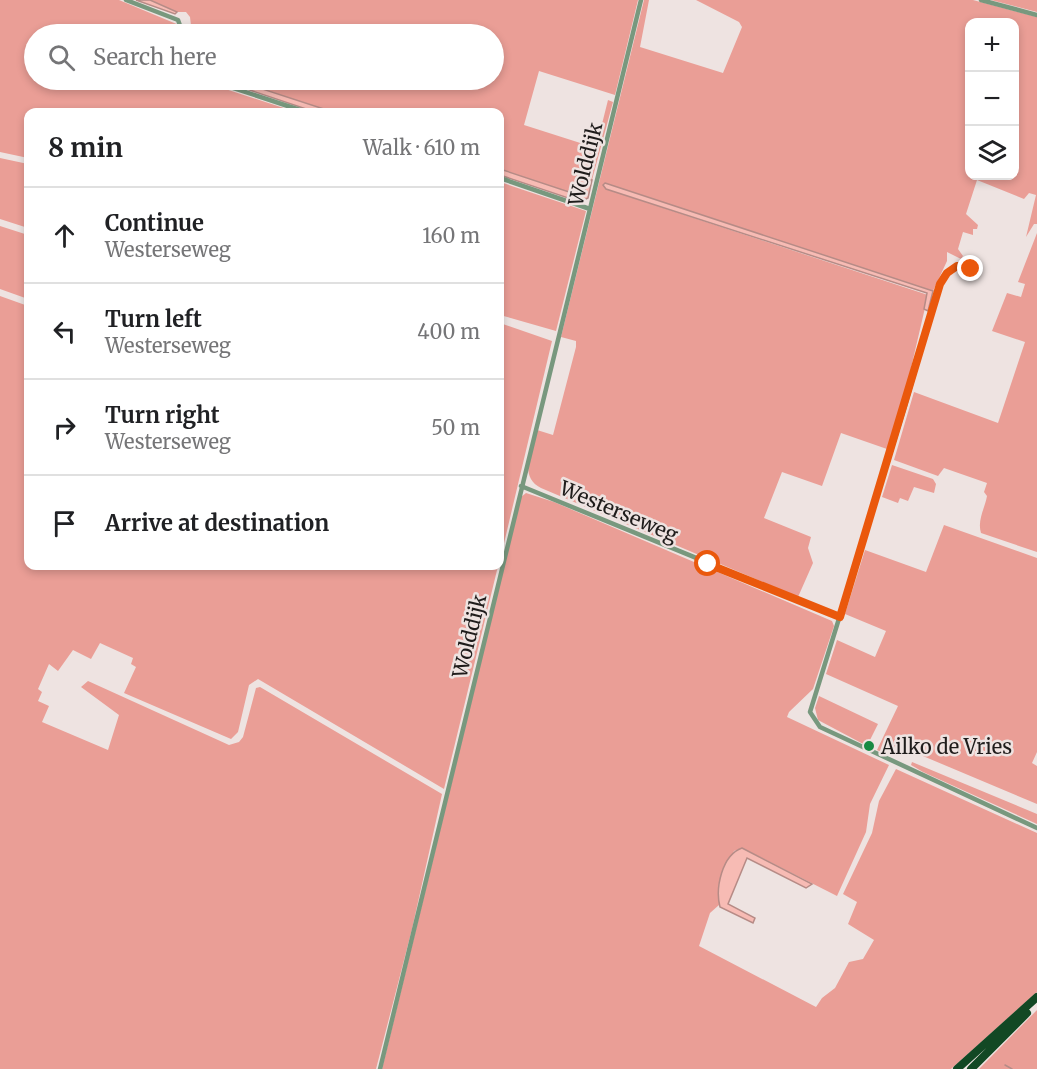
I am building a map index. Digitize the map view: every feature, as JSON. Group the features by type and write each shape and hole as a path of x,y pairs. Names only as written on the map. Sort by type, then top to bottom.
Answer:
{"highway":[{"path":"957,1069 1037,997"},
{"path":"971,1069 1037,1003"}],"street":[{"path":"126,0 178,20 179,24"},
{"name":"Wolddijk","path":"504,556 641,0"},
{"path":"981,0 1037,15"},
{"path":"239,90 294,108"},
{"path":"504,179 590,209"},
{"path":"971,269 957,266 947,273 940,284 840,617 811,705 812,717 816,723 1037,828"},
{"name":"Westerseweg","path":"521,486 840,617"},
{"name":"Wolddijk","path":"380,1069 501,570"}],"shaded area":[{"path":"0,0 119,0 177,24 24,24 24,90 229,90 284,108 24,108 24,157 0,152"},
{"path":"136,0 150,0 177,12 175,14"},
{"path":"150,0 638,0 615,95 539,71 524,125 596,148 608,100 613,102 592,180 588,180 584,193 578,195 504,170 504,108 321,108 266,90 504,90 504,24 191,24 190,17 186,12 177,12"},
{"path":"644,0 649,0 640,47 723,73 742,27 739,22 696,0 973,0 1037,17 1037,224 1034,224 1026,237 1036,195 1029,193 1024,199 977,180 966,214 978,225 977,229 973,229 973,235 963,232 958,249 963,256 961,259 947,252 947,261 933,291 605,183 606,189 928,295 904,398 887,449 841,433 822,486 782,472 764,518 811,537 808,548 813,563 798,597 541,488 534,483 528,470 528,462 537,430 553,435 576,341 561,337"},
{"path":"991,0 1037,0 1037,12"},
{"path":"250,90 266,90 321,108 303,108"},
{"path":"0,158 24,163 24,227 0,219"},
{"path":"504,170 578,195 584,193 588,180 592,180 588,198 580,202 504,176"},
{"path":"504,183 586,211 556,331 504,316"},
{"path":"605,183 933,291 928,311 924,309 927,293 606,189 603,185"},
{"path":"0,226 24,234 24,298 0,289"},
{"path":"1037,233 1037,552 981,533 980,523 987,496 984,492 987,483 944,468 938,476 894,460 914,392 998,423 1025,342 992,331 1007,293 1021,297 1025,284 1018,282"},
{"path":"0,296 24,305 24,570 497,570 444,789 258,679 249,685 238,732 231,739 124,693 136,667 131,664 133,658 100,643 91,659 73,650 58,671 49,664 38,689 42,692 38,701 49,706 42,722 108,750 119,715 81,687 88,681 229,745 239,742 243,737 256,688 260,687 442,794 412,929 376,1069 0,1069"},
{"path":"504,324 552,341 504,543"},
{"path":"892,465 933,479 936,484 934,493 914,487 908,501 900,498 898,503 882,497"},
{"path":"526,493 554,502 832,621 834,626 813,689 789,712 787,717 889,765 870,804 866,832 837,896 742,848 734,851 720,881 719,905 710,913 699,946 816,1007 822,998 835,988 849,962 863,959 874,940 848,924 857,902 843,894 872,833 879,801 896,769 1037,833 1037,992 951,1069 382,1069 521,497"},
{"path":"944,525 1037,558 1037,752 1032,763 1037,766 1037,804 911,751 885,754 877,750 898,706 826,674 837,640 875,657 886,631 845,614 865,550 926,572"},
{"path":"819,696 878,724 867,746 818,720 815,708"},
{"path":"912,762 1037,814 1037,824 923,772 911,765"},
{"path":"742,848 812,884 806,888 747,858 728,904 755,918 753,923 720,907 719,882 722,873 729,858"},
{"path":"1037,1010 1037,1069 979,1069"}],"waterway":[{"path":"1005,1065 1012,1069"}],"place":[{"name":"Ailko de Vries","path":"869,746"}],"route":[{"path":"708,564 840,617 940,284 947,273 957,266 971,269"}]}
